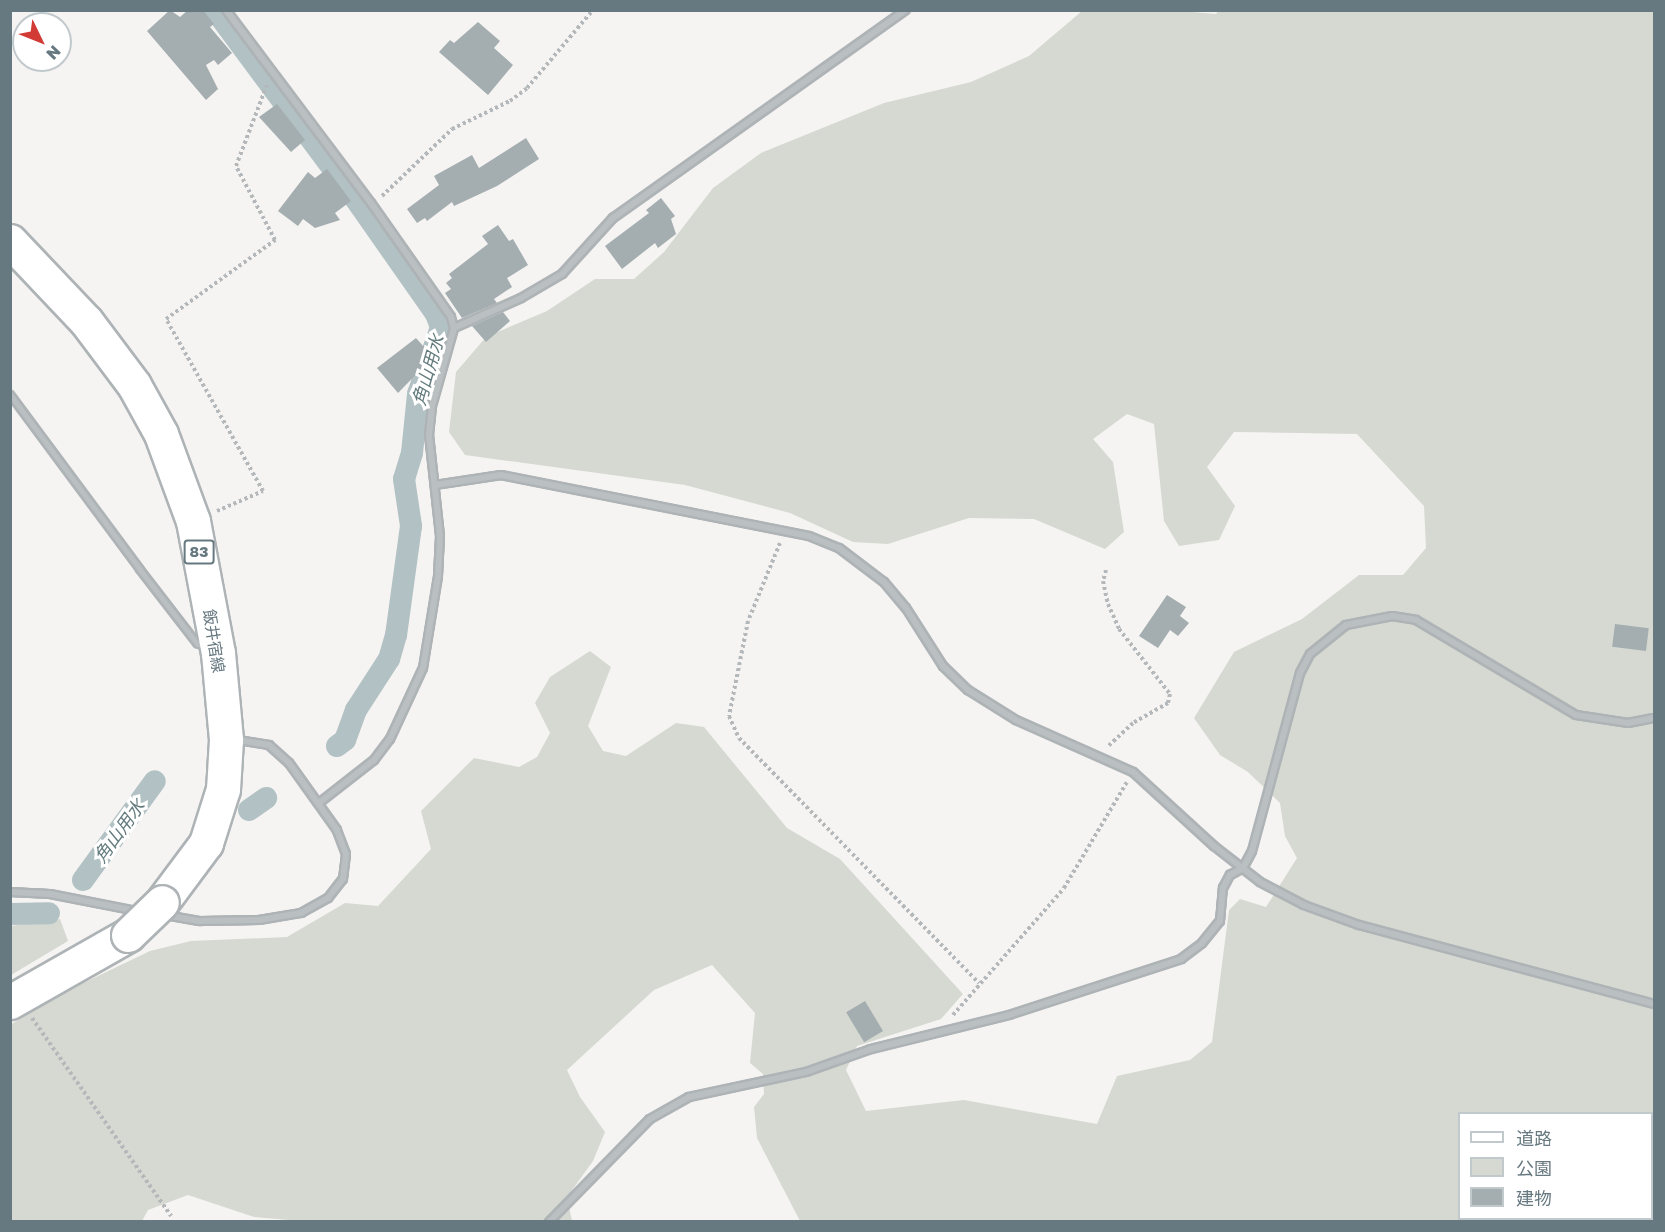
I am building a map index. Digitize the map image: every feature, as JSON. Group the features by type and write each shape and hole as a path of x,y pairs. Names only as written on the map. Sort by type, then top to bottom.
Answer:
{"main road":[{"name":"飯井宿線","path":"10,241 86,321 129,377 161,434 193,521 218,653 226,740 223,789 206,843 162,902 128,935 10,1002"}],"street":[{"path":"226,10 371,203 451,317 454,328 432,406 429,435 440,536 438,576 423,668 390,739 374,760 319,803"},
{"path":"454,328 521,298 562,274 613,218 906,10"},
{"path":"435,485 501,475 785,531 839,548 864,564 906,608 943,666 975,695 1016,720 1101,755 1133,772 1243,868 1304,905 1359,925 1654,1004"},
{"path":"549,1221 665,1108 689,1097 773,1081 872,1049 938,1035 1181,959 1202,943 1220,921 1223,888 1230,875 1243,868 1252,851 1300,673 1310,654 1346,625 1392,616 1416,620 1576,715 1628,723 1654,718"},
{"path":"10,892 50,894 200,921 260,920 301,913 328,898 343,879 346,854 337,830 289,763 269,745 226,740"}],"lane":[{"path":"10,394 197,642 218,653"}],"path":[{"path":"371,203 452,129 510,101 527,88 594,10"},
{"path":"193,521 263,491 165,319 275,240 237,166 272,73"},
{"path":"785,531 748,621 729,716 739,738 980,983"},
{"path":"1101,755 1112,739 1168,703 1170,694 1119,629 1108,604 1103,581 1106,570"},
{"path":"938,1035 980,983 1064,888 1133,772"},
{"path":"48,981 51,994 30,1015 171,1216"}],"green space":[{"path":"1168,10 1216,14 1219,10 1654,11 1654,1221 800,1221 757,1138 754,1107 764,1094 763,1074 750,1063 755,1013 712,965 654,990 567,1070 580,1097 605,1132 593,1161 567,1197 572,1221 301,1221 254,1217 188,1195 148,1210 142,1221 11,1221 10,1025 71,989 150,951 191,941 287,937 345,903 378,906 431,849 421,811 474,758 519,767 537,757 550,733 535,703 550,677 590,651 611,667 588,726 603,751 626,756 676,723 704,727 787,828 840,859 963,994 941,1019 857,1046 846,1070 866,1111 964,1100 1097,1124 1117,1076 1190,1060 1212,1042 1229,910 1240,899 1266,907 1297,858 1285,836 1280,803 1248,772 1220,755 1194,718 1234,652 1302,619 1359,575 1403,575 1426,548 1424,506 1357,434 1234,432 1207,467 1235,506 1219,540 1179,546 1164,521 1154,424 1127,414 1093,439 1113,462 1124,532 1105,549 1034,519 969,518 888,544 853,542 790,513 685,485 465,455 449,432 456,372 486,337 547,311 595,279 634,279 664,252 713,188 761,153 884,103 971,82 1029,56 1082,11"},
{"path":"60,919 68,941 11,975 11,926"}],"building":[{"path":"170,10 180,17 188,10 203,10 214,24 210,27 232,53 218,65 214,60 206,65 218,89 206,100 147,31"},
{"path":"478,22 500,41 494,48 513,65 488,95 439,52 450,40 454,43"},
{"path":"277,104 305,140 291,152 259,117"},
{"path":"526,138 539,159 497,186 454,206 452,202 427,221 425,218 417,223 407,209 439,185 434,176 472,155 479,168"},
{"path":"327,169 351,201 335,213 340,220 315,228 303,219 298,226 278,211 308,172 315,178"},
{"path":"661,198 675,216 671,219 676,234 658,248 655,243 622,269 605,246 649,213 646,210"},
{"path":"498,225 509,241 513,239 528,265 507,278 512,287 494,299 497,303 462,318 445,293 451,289 446,283 452,278 449,274 488,244 482,236"},
{"path":"503,312 510,321 486,342 472,326"},
{"path":"416,338 433,357 398,393 377,368"},
{"path":"1167,595 1186,607 1180,616 1189,623 1178,636 1170,630 1158,648 1139,636"},
{"path":"1615,624 1649,628 1646,651 1612,647"},
{"path":"865,1001 883,1031 864,1042 846,1012"}],"waterway":[{"name":"角山用水","path":"215,10 359,204 436,314 441,327 418,394 412,453 404,479 411,526 396,635 389,659 356,710 345,740 337,746"},
{"name":"角山用水","path":"83,880 155,781"},
{"name":"角山用水","path":"249,810 266,798"},
{"name":"角山用水","path":"10,914 49,913"}]}
